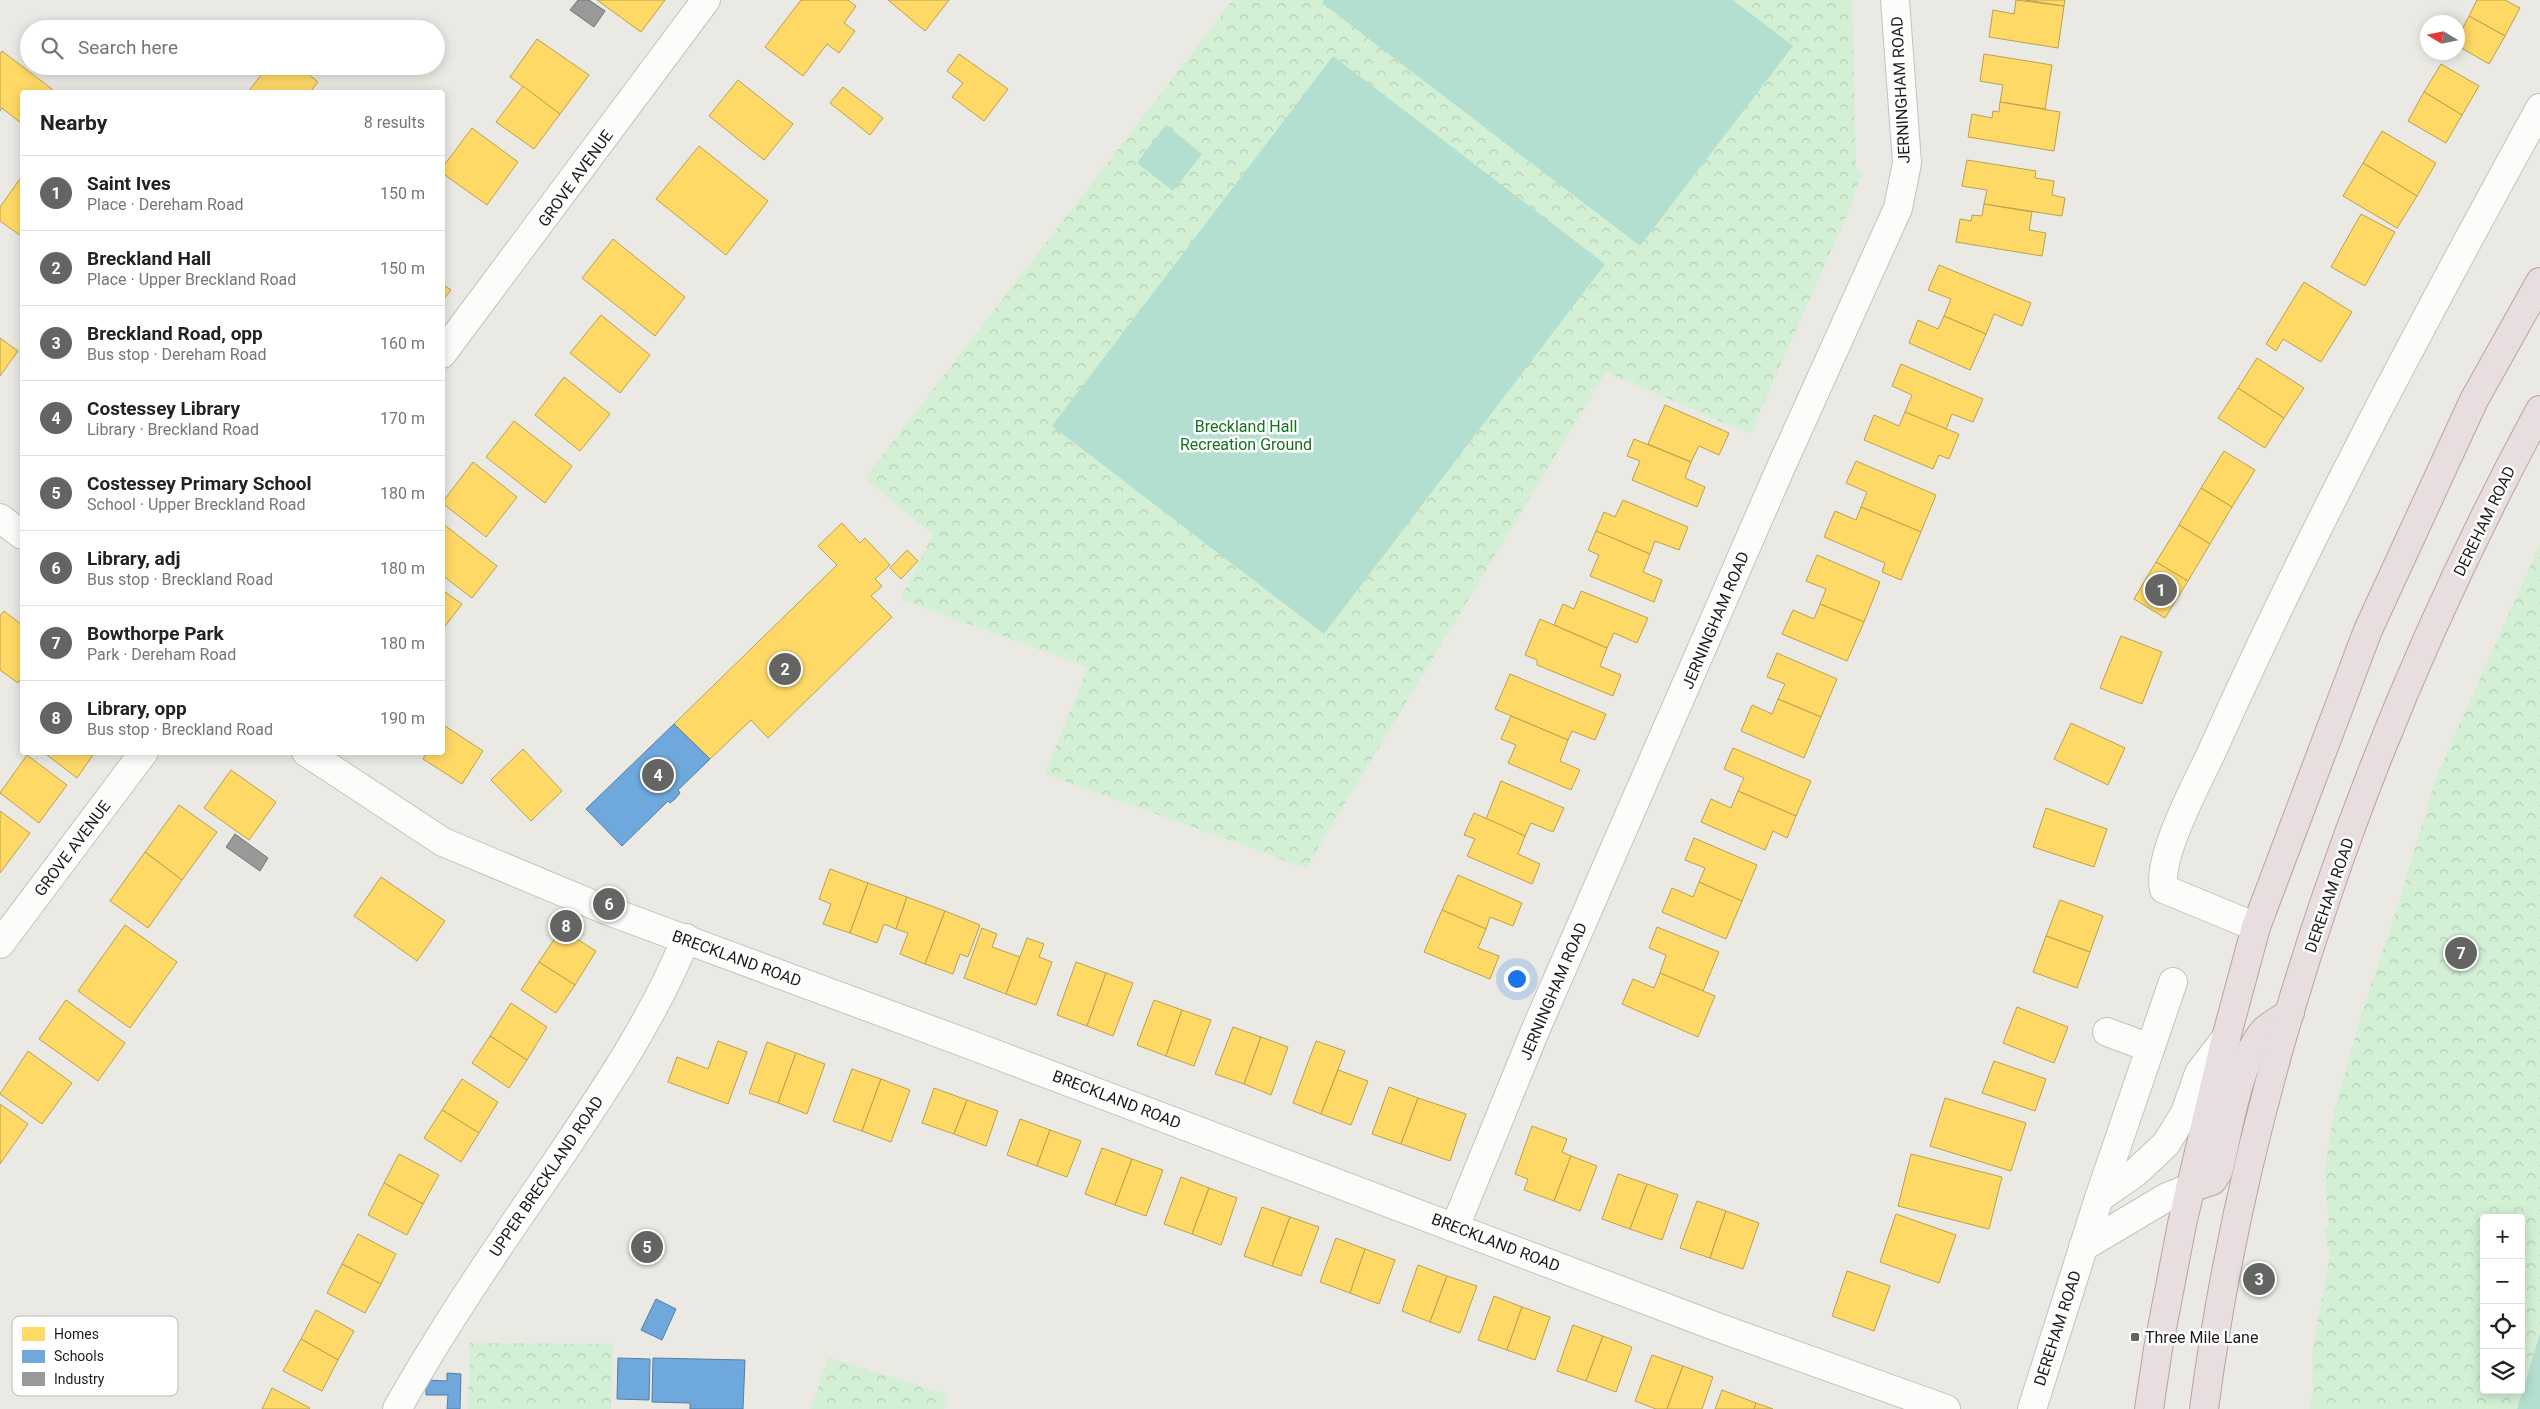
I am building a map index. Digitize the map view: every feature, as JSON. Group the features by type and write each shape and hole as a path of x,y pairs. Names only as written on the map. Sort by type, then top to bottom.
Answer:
{"highway":[{"path":"2149,1409 2158,1349 2190,1188 2226,1038 2256,927 2368,630 2474,400 2540,282"},
{"name":"DEREHAM ROAD","path":"2204,1409 2235,1230 2264,1102 2305,962 2363,799 2414,670 2468,550 2540,410"},
{"path":"2190,1188 2212,1180 2218,1172 2243,1074 2253,1051 2265,1031 2290,1013"}],"street":[{"name":"GROVE AVENUE","path":"445,350 706,0"},
{"name":"JERNINGHAM ROAD","path":"1455,1226 1535,1031 1777,476 1898,208 1907,163 1894,0"},
{"path":"2256,927 2164,889 2162,881 2169,847 2243,681 2385,394 2540,108"},
{"path":"0,518 20,533"},
{"name":"GROVE AVENUE","path":"0,944 142,755"},
{"name":"BRECKLAND ROAD","path":"311,755 443,842 606,910 686,938 1455,1226 1717,1327 1938,1408"},
{"name":"UPPER BRECKLAND ROAD","path":"397,1409 437,1341 611,1081 650,1017 686,938"},
{"name":"DEREHAM ROAD","path":"2032,1409 2083,1247 2173,982"},
{"path":"2107,1032 2150,1048"},
{"path":"2100,1198 2135,1173 2166,1144 2185,1112 2199,1073 2226,1038"},
{"path":"2083,1247 2167,1197 2190,1188"}],"green space":[{"name":"Breckland Hall Recreation Ground","path":"1233,0 1852,0 1856,170 1862,171 1851,206 1750,434 1606,372 1306,868 1045,774 1088,667 900,599 933,535 865,478"},
{"path":"1324,0 1733,0 1793,46 1640,246 1322,3"},
{"path":"1333,56 1605,264 1324,634 1052,426"},
{"path":"1166,125 1202,154 1173,191 1137,163"},
{"path":"2540,544 2540,1409 2309,1409 2313,1392 2312,1352 2330,1255 2324,1229 2329,1225 2325,1172 2333,1116 2364,1006 2400,899 2437,775"},
{"path":"2540,1334 2540,1409 2517,1409 2522,1394 2525,1394 2525,1383"},
{"path":"470,1343 613,1344 611,1409 468,1409"},
{"path":"828,1357 948,1395 943,1409 811,1409"}],"building: Homes":[{"path":"597,0 665,0 641,32"},
{"path":"801,0 848,0 856,6 844,23 855,31 839,53 827,44 803,76 765,47"},
{"path":"888,0 949,0 925,31"},
{"path":"2016,0 2064,6 2058,48 1989,37 1993,10 2014,14"},
{"path":"2025,0 2065,0 2064,6"},
{"path":"2477,0 2505,0 2520,8 2505,36 2469,16"},
{"path":"2469,16 2505,36 2489,64 2465,50 2465,24"},
{"path":"537,39 589,75 560,114 510,77"},
{"path":"2,51 20,65 20,75 34,75 52,89 20,90 20,122 2,108 0,111 0,54"},
{"path":"959,54 1008,89 984,121 952,97 963,83 947,71"},
{"path":"1984,54 2052,65 2045,109 2000,102 2003,85 1980,81"},
{"path":"2441,64 2479,86 2462,115 2424,92"},
{"path":"261,75 309,75 318,82 312,90 250,90"},
{"path":"738,80 793,124 764,160 709,116"},
{"path":"523,86 560,114 534,149 496,122"},
{"path":"843,87 883,118 870,135 830,103"},
{"path":"2424,92 2462,115 2446,143 2408,121"},
{"path":"2000,102 2060,112 2054,151 1968,137 1972,114 1992,118 1993,111 1999,112"},
{"path":"472,128 518,162 487,205 445,175 445,164"},
{"path":"2382,131 2436,163 2417,196 2363,163"},
{"path":"699,146 768,201 726,255 656,199"},
{"path":"1967,160 2036,171 2035,178 2054,181 2052,195 2065,198 2062,216 1984,204 1987,190 1962,186"},
{"path":"2363,163 2417,196 2397,228 2343,196"},
{"path":"20,179 20,235 0,221 0,207"},
{"path":"1984,204 2032,212 2029,230 2046,233 2042,256 1956,242 1960,219 1971,221 1972,215 1982,216"},
{"path":"2361,214 2395,232 2365,286 2331,267"},
{"path":"613,239 685,297 655,336 582,278"},
{"path":"1939,265 2031,303 2022,326 1994,314 1986,334 1944,316 1951,299 1928,290"},
{"path":"2304,282 2352,312 2321,362 2283,339 2276,351 2266,344"},
{"path":"445,286 451,290 445,297"},
{"path":"601,315 650,355 620,393 570,353"},
{"path":"1944,316 1986,334 1970,370 1909,343 1918,320 1938,329"},
{"path":"0,338 18,351 0,376"},
{"path":"2257,358 2304,388 2284,418 2238,388"},
{"path":"1901,364 1983,399 1973,422 1952,414 1946,429 1905,412 1912,395 1892,386"},
{"path":"564,377 610,414 580,451 535,415"},
{"path":"2238,388 2284,418 2265,448 2218,418"},
{"path":"1665,405 1729,433 1719,455 1699,446 1691,462 1648,444"},
{"path":"1905,412 1959,434 1949,459 1939,455 1933,469 1864,440 1874,415 1899,426"},
{"path":"514,421 572,466 545,503 486,457"},
{"path":"1634,439 1691,462 1685,478 1705,487 1697,507 1632,480 1640,461 1627,456"},
{"path":"2224,451 2255,470 2232,507 2201,488"},
{"path":"1856,461 1936,495 1921,532 1861,507 1867,492 1846,483"},
{"path":"473,462 517,497 486,537 445,505 445,499"},
{"path":"2201,488 2232,507 2210,544 2179,525"},
{"path":"1623,500 1688,527 1679,550 1655,541 1650,554 1596,531 1604,512 1615,517"},
{"path":"1861,507 1921,532 1901,580 1882,572 1885,563 1824,537 1835,511 1856,520"},
{"path":"842,523 860,543 865,538 890,565 875,579 882,586 871,596 892,617 768,738 751,720 710,759 674,724 837,565 818,546"},
{"path":"445,525 497,566 472,598 445,577"},
{"path":"2179,525 2210,544 2188,581 2156,562"},
{"path":"1596,531 1650,554 1643,572 1662,580 1654,602 1590,576 1599,555 1588,550"},
{"path":"907,550 918,561 901,579 890,568"},
{"path":"1817,555 1880,582 1864,622 1820,604 1826,589 1806,581"},
{"path":"2156,562 2188,581 2165,618 2134,599"},
{"path":"1581,591 1648,618 1637,643 1614,633 1607,648 1554,625 1563,604 1574,609"},
{"path":"445,592 462,604 445,626"},
{"path":"1820,604 1864,622 1847,661 1782,634 1793,610 1814,619"},
{"path":"4,611 20,623 20,680 18,683 0,670 0,616"},
{"path":"1540,619 1607,648 1600,666 1621,675 1613,696 1537,665 1537,660 1525,655"},
{"path":"2121,636 2162,652 2142,704 2100,688"},
{"path":"1777,653 1837,679 1821,717 1778,699 1785,684 1767,677"},
{"path":"1510,674 1606,714 1595,740 1572,731 1568,740 1495,709"},
{"path":"1778,699 1821,717 1804,758 1741,731 1752,705 1772,714"},
{"path":"1511,716 1568,740 1560,761 1580,770 1571,790 1508,763 1516,745 1501,739"},
{"path":"2071,723 2125,748 2108,785 2054,759"},
{"path":"445,726 483,751 462,784 423,759 425,755 445,755"},
{"path":"1733,748 1811,781 1796,816 1738,791 1744,778 1724,769"},
{"path":"523,749 562,791 531,821 491,780"},
{"path":"27,755 67,785 39,823 0,793"},
{"path":"47,755 93,755 77,778"},
{"path":"231,770 276,802 249,840 204,808"},
{"path":"1501,781 1564,808 1553,832 1531,823 1525,836 1486,819"},
{"path":"1738,791 1796,816 1787,838 1773,831 1765,850 1701,822 1711,799 1731,808"},
{"path":"179,805 217,832 182,880 145,852"},
{"path":"2046,808 2107,829 2094,867 2033,847"},
{"path":"0,811 30,833 0,873"},
{"path":"1474,813 1525,836 1518,854 1540,864 1532,884 1467,856 1475,839 1464,835"},
{"path":"1694,838 1757,865 1742,901 1699,882 1705,868 1685,860"},
{"path":"145,852 182,880 148,928 110,901"},
{"path":"830,869 868,883 850,933 823,924 831,904 819,899"},
{"path":"1458,875 1522,903 1513,926 1490,917 1486,929 1442,910"},
{"path":"381,877 445,921 417,961 354,916"},
{"path":"1699,882 1742,901 1726,939 1662,912 1672,888 1693,897"},
{"path":"868,883 907,897 896,929 884,924 877,943 850,933"},
{"path":"907,897 945,911 925,964 900,954 908,933 896,929"},
{"path":"2060,900 2103,916 2090,952 2046,936"},
{"path":"1442,910 1486,929 1478,948 1499,956 1490,979 1424,952"},
{"path":"945,911 980,925 968,957 960,954 953,974 925,964"},
{"path":"125,925 177,962 130,1028 78,991"},
{"path":"1657,927 1719,952 1703,991 1660,973 1666,955 1649,948"},
{"path":"982,928 997,934 992,947 1020,957 1006,994 964,978"},
{"path":"561,929 596,951 575,985 539,962"},
{"path":"2046,936 2090,952 2077,988 2033,972"},
{"path":"1027,938 1044,944 1039,957 1052,962 1036,1005 1006,994"},
{"path":"539,962 575,985 556,1013 521,990"},
{"path":"1076,962 1106,973 1087,1026 1057,1015"},
{"path":"1106,973 1133,983 1113,1036 1087,1026"},
{"path":"1660,973 1715,996 1698,1037 1622,1004 1633,979 1654,988"},
{"path":"66,1000 125,1043 98,1081 39,1039"},
{"path":"1154,1000 1182,1010 1166,1056 1137,1045"},
{"path":"511,1003 547,1027 527,1060 490,1036"},
{"path":"2017,1007 2068,1027 2054,1063 2003,1043"},
{"path":"1182,1010 1211,1020 1194,1066 1166,1056"},
{"path":"1233,1027 1261,1037 1244,1084 1215,1074"},
{"path":"490,1036 527,1060 509,1088 472,1063"},
{"path":"1261,1037 1288,1047 1271,1095 1244,1084"},
{"path":"718,1041 747,1052 728,1104 668,1082 677,1057 708,1069"},
{"path":"1316,1041 1345,1051 1321,1114 1293,1103"},
{"path":"767,1042 796,1053 778,1103 749,1093"},
{"path":"28,1051 72,1083 42,1124 0,1094"},
{"path":"796,1053 825,1064 807,1114 778,1103"},
{"path":"1994,1061 2046,1079 2035,1111 1982,1093"},
{"path":"852,1069 881,1079 862,1131 833,1121"},
{"path":"1338,1070 1368,1081 1351,1125 1321,1114"},
{"path":"462,1079 498,1102 479,1133 442,1110"},
{"path":"881,1079 910,1090 891,1142 862,1131"},
{"path":"1389,1087 1418,1098 1401,1144 1372,1134"},
{"path":"934,1088 967,1100 954,1134 922,1123"},
{"path":"1418,1098 1466,1114 1450,1161 1401,1144"},
{"path":"1945,1098 2026,1123 2011,1171 1930,1146"},
{"path":"967,1100 998,1111 986,1146 954,1134"},
{"path":"0,1104 28,1124 0,1164"},
{"path":"442,1110 479,1133 461,1162 424,1138"},
{"path":"1020,1119 1050,1130 1037,1166 1007,1155"},
{"path":"1532,1126 1567,1139 1562,1152 1571,1156 1554,1201 1524,1190 1528,1179 1515,1174"},
{"path":"1050,1130 1081,1141 1067,1177 1037,1166"},
{"path":"1102,1148 1132,1159 1115,1205 1085,1194"},
{"path":"399,1154 439,1175 423,1204 384,1183"},
{"path":"1911,1154 2002,1177 1989,1229 1898,1206"},
{"path":"1571,1156 1597,1166 1580,1211 1554,1201"},
{"path":"1132,1159 1163,1170 1146,1216 1115,1205"},
{"path":"1618,1174 1647,1184 1630,1229 1602,1219"},
{"path":"1181,1177 1209,1188 1192,1234 1164,1224"},
{"path":"384,1183 423,1204 407,1235 368,1215"},
{"path":"1647,1184 1678,1195 1662,1240 1630,1229"},
{"path":"1209,1188 1237,1198 1221,1245 1192,1234"},
{"path":"1697,1201 1726,1211 1710,1258 1680,1248"},
{"path":"1262,1207 1290,1217 1272,1266 1244,1256"},
{"path":"1726,1211 1759,1223 1743,1269 1710,1258"},
{"path":"1896,1214 1956,1235 1939,1283 1880,1262"},
{"path":"1290,1217 1319,1227 1301,1276 1272,1266"},
{"path":"358,1234 396,1254 381,1284 342,1264"},
{"path":"1336,1238 1365,1249 1350,1293 1320,1282"},
{"path":"1365,1249 1395,1260 1379,1304 1350,1293"},
{"path":"342,1264 381,1284 365,1313 327,1293"},
{"path":"1418,1265 1447,1276 1430,1322 1402,1311"},
{"path":"1847,1271 1890,1286 1874,1331 1832,1316"},
{"path":"1447,1276 1477,1286 1460,1333 1430,1322"},
{"path":"1494,1296 1522,1307 1507,1350 1478,1340"},
{"path":"1522,1307 1550,1317 1535,1360 1507,1350"},
{"path":"316,1310 354,1331 338,1360 301,1339"},
{"path":"1573,1325 1603,1336 1586,1381 1557,1371"},
{"path":"1603,1336 1632,1347 1616,1392 1586,1381"},
{"path":"301,1339 338,1360 322,1391 283,1371"},
{"path":"1652,1355 1683,1366 1667,1409 1656,1409 1635,1401"},
{"path":"1683,1366 1713,1377 1702,1409 1667,1409"},
{"path":"272,1388 310,1408 262,1409"},
{"path":"1722,1390 1756,1403 1754,1409 1715,1409"},
{"path":"1756,1403 1773,1409 1754,1409"}],"building: Schools":[{"path":"674,724 710,759 678,790 680,793 675,799 670,803 668,801 622,846 586,809"},
{"path":"656,1299 676,1309 662,1340 641,1330"},
{"path":"618,1358 650,1359 649,1400 617,1399"},
{"path":"653,1358 745,1360 743,1409 690,1409 690,1403 652,1402"},
{"path":"447,1373 461,1374 460,1409 447,1409 448,1395 426,1395 426,1380 447,1381"}],"building: Industry":[{"path":"578,0 589,0 605,11 594,27 570,10"},
{"path":"235,834 268,858 260,871 226,847"}],"place":[{"name":"Saint Ives","path":"2161,590"},
{"name":"Breckland Hall","path":"785,669"},
{"name":"Costessey Library","path":"658,775"},
{"name":"Library, adj","path":"609,904"},
{"name":"Library, opp","path":"566,926"},
{"name":"Bowthorpe Park","path":"2461,953"},
{"name":"Costessey Primary School","path":"647,1247"},
{"name":"Breckland Road, opp","path":"2259,1279"},
{"name":"Three Mile Lane","path":"2135,1337"}]}
